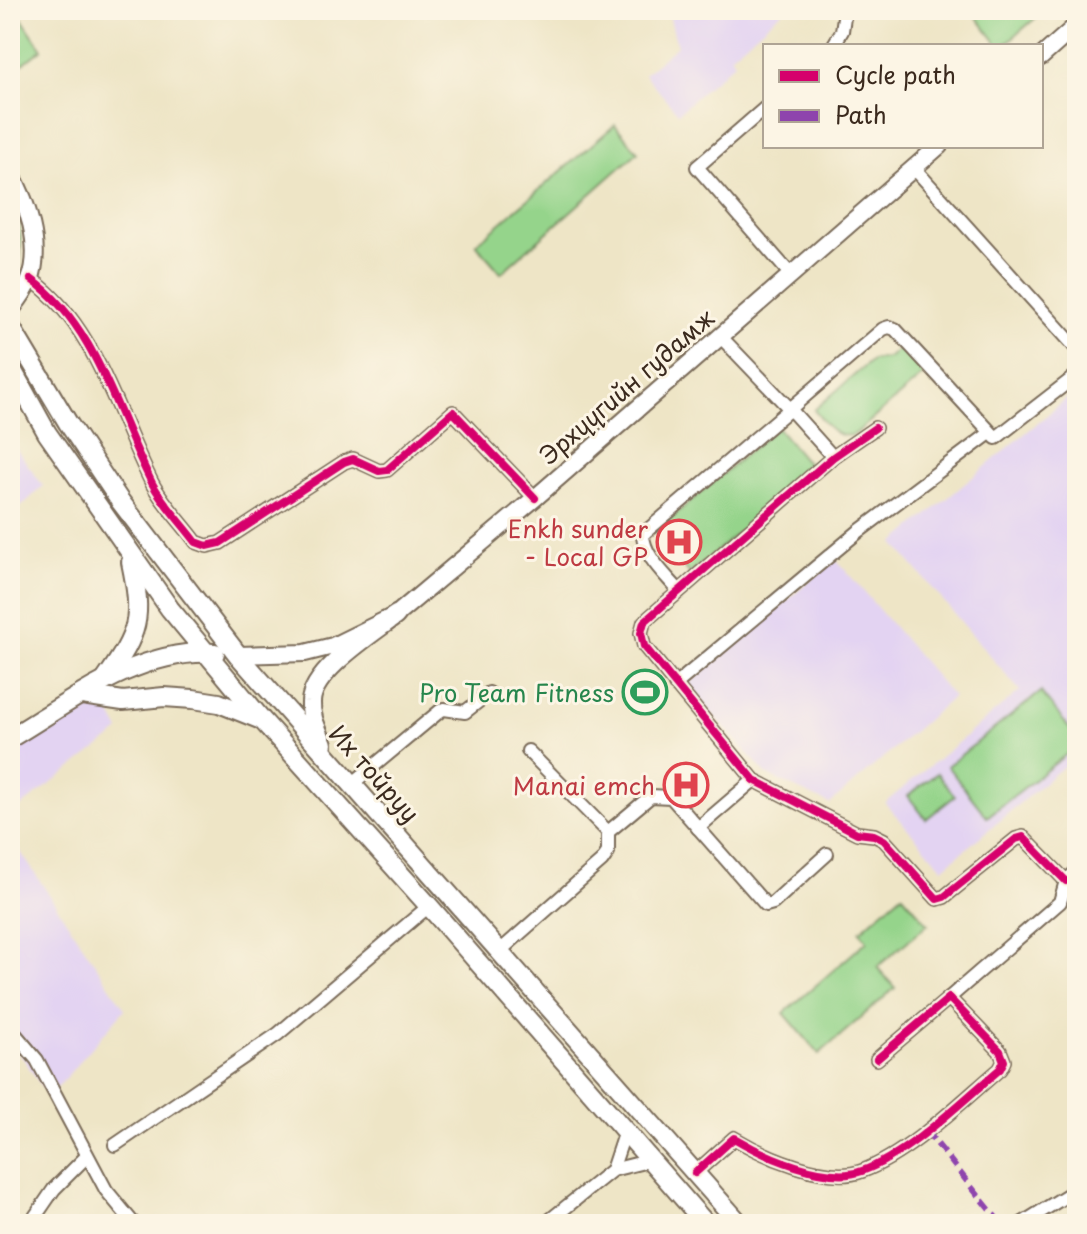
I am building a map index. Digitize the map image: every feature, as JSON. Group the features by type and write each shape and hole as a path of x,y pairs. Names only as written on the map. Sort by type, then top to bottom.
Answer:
{"main road":[{"path":"1043,55 1077,25"},
{"name":"Эрхүүгийн гудамж","path":"238,655 305,653 333,646 396,615 937,148"},
{"path":"10,172 29,211 33,233 31,279 10,311"},
{"name":"Их тойруу","path":"10,326 68,423 120,501 238,655 740,1224"},
{"name":"Их тойруу","path":"10,366 47,433 130,555 206,653 706,1224"},
{"path":"105,682 128,647 136,627 139,608 130,555"},
{"path":"328,758 313,719 311,702 314,689 323,675 396,615"},
{"path":"10,738 105,682 158,659 206,653 238,655"},
{"path":"82,695 123,701 164,697 206,701 262,720"}],"street":[{"path":"834,44 842,31 845,10"},
{"path":"763,110 697,167 791,275"},
{"path":"914,168 1077,349"},
{"path":"31,279 54,295 99,365 153,485 196,542 207,546 220,543 344,462 353,459 379,471 387,470 453,412 535,498"},
{"path":"679,591 649,554 643,543 643,534 889,327 895,329 996,438 1077,375"},
{"path":"720,336 833,457"},
{"path":"875,428 833,457 644,622 641,633 644,646 754,780 857,833 884,840 937,899 944,897 1016,839 1023,837 1066,881"},
{"path":"675,685 858,532 990,433"},
{"path":"352,784 440,711 465,712 489,693"},
{"path":"501,950 602,861 608,852 608,832 528,751"},
{"path":"698,828 754,780"},
{"path":"608,832 651,796 671,797 766,905 773,903 827,854"},
{"path":"877,1059 1060,902 1066,881 1077,871"},
{"path":"115,1145 278,1034 429,906"},
{"path":"695,1173 734,1138 781,1162 833,1174 860,1173 901,1150 1000,1069 1004,1061 1000,1051 949,998"},
{"path":"10,1028 37,1060 86,1157 106,1190 134,1224"},
{"path":"612,1170 625,1131"},
{"path":"30,1224 54,1189 86,1157"},
{"path":"545,1224 612,1170 652,1160"},
{"path":"1021,1224 1077,1189"}],"shaded area":[{"path":"665,10 784,10 730,56 735,62 678,113 644,74 677,46 669,14"},
{"path":"1077,390 1077,755 943,868 885,803 1020,691 894,543"},
{"path":"10,440 43,486 10,517"},
{"path":"836,559 953,697 830,804 767,775 687,685"},
{"path":"102,698 120,731 10,815 10,749"},
{"path":"10,836 125,1009 49,1097 10,1039"}],"green space":[{"path":"10,10 16,10 42,49 10,74"},
{"path":"971,10 1045,10 1005,44 997,44"},
{"path":"615,125 638,152 501,273 476,244"},
{"path":"10,198 21,237 17,277 10,267"},
{"path":"905,344 928,371 855,434 842,435 832,430 814,410 872,360 888,358"},
{"path":"777,427 812,469 690,574 655,532"},
{"path":"1041,692 1077,738 1077,746 987,817 947,766"},
{"path":"937,773 955,796 926,819 908,796"},
{"path":"902,894 928,924 877,967 895,988 819,1054 784,1013 867,941 860,931"}],"marked path":[{"path":"926,1130 1001,1224"}],"cycle path":[{"path":"31,279 53,298 89,346 152,483 196,542 207,546 220,543 344,462 353,459 379,471 387,470 453,412 535,498"},
{"path":"875,428 833,457 644,622 641,633 644,646 754,780 857,833 884,840 937,899 944,897 1016,839 1023,837 1066,881"},
{"path":"695,1173 734,1138 778,1160 814,1171 831,1174 862,1171 916,1140 1000,1069 1004,1061 1000,1051 949,998 877,1059"}],"place":[{"name":"Enkh sunder - Local GP","path":"679,542"},
{"name":"Pro Team Fitness","path":"645,692"},
{"name":"Manai emch","path":"686,785"}]}
